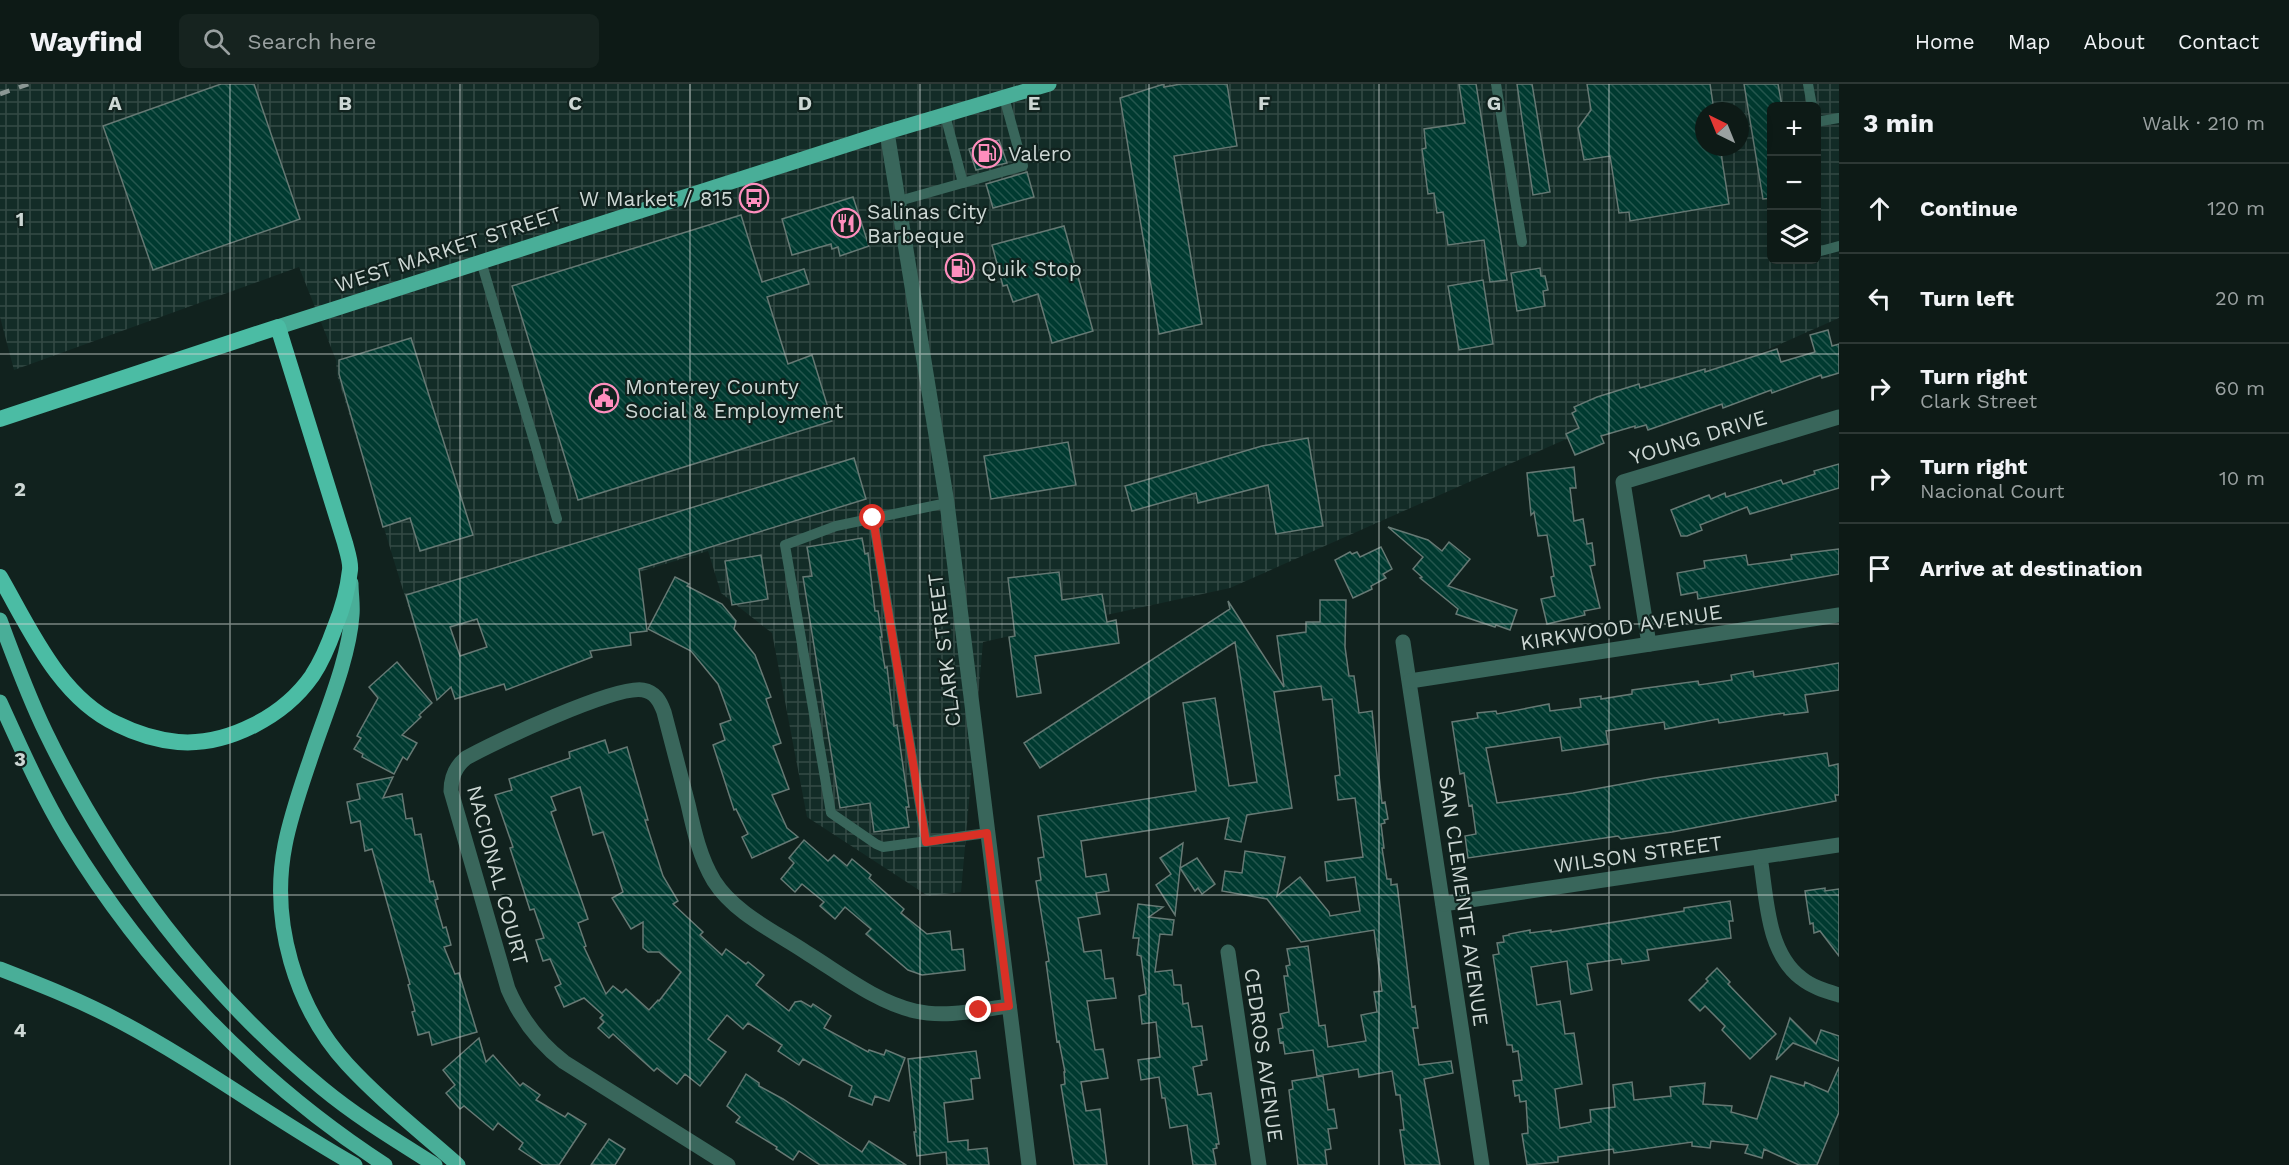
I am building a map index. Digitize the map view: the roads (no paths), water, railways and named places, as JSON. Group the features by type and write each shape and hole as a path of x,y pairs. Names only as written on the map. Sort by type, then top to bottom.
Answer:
{"highway":[{"name":"WEST MARKET STREET","path":"0,419 278,327"},
{"path":"0,577 44,653 66,682 91,707 116,724 145,735 179,742 211,740 239,732 279,711 295,697 312,677 326,652 339,616 350,568 345,543 278,327"}],"main road":[{"name":"WEST MARKET STREET","path":"278,327 887,132 1048,84"},
{"path":"350,568 352,615 347,647 292,813 285,847 281,882 282,919 287,950 312,1014 347,1064 458,1165"},
{"path":"0,620 40,720 65,771 99,830 158,918 191,958 280,1051 323,1089 380,1130 435,1165"},
{"path":"0,702 43,795 66,836 109,901 145,947 219,1030 252,1062 349,1142 385,1165"},
{"path":"0,969 79,1001 122,1022 192,1064 269,1115 355,1165"}],"street":[{"name":"CLARK STREET","path":"887,132 947,503 1029,1165"},
{"name":"YOUNG DRIVE","path":"1649,644 1623,482 1839,417"},
{"name":"KIRKWOOD AVENUE","path":"1410,681 1839,615"},
{"name":"SAN CLEMENTE AVENUE","path":"1403,642 1482,1165"},
{"name":"NACIONAL COURT","path":"728,1165 564,1062 541,1042 522,1018 508,989 451,791 454,772 465,758 532,726 620,692 637,689 651,693 656,697 664,712 705,864 726,896 742,910 879,998 914,1011 949,1014 1009,1006"},
{"name":"WILSON STREET","path":"1443,904 1839,845"},
{"path":"1760,857 1779,952 1800,978 1839,995"},
{"name":"CEDROS AVENUE","path":"1228,951 1259,1165"}],"lane":[{"path":"1496,84 1522,242"},
{"path":"1808,84 1811,102"},
{"path":"898,201 1023,166 1004,97"},
{"path":"945,115 963,183"},
{"path":"1821,121 1839,118"},
{"path":"1821,251 1839,246"},
{"path":"482,261 557,519"},
{"path":"947,503 836,526 785,545 831,813 883,847 987,833"},
{"path":"873,518 926,842"}],"railway":[{"path":"0,94 29,84"}],"place":[{"name":"Valero","path":"987,153"},
{"name":"W Market / 815","path":"754,198"},
{"name":"Salinas City Barbeque","path":"846,223"},
{"name":"Quik Stop","path":"960,268"},
{"name":"Monterey County Social & Employment","path":"604,398"}]}
